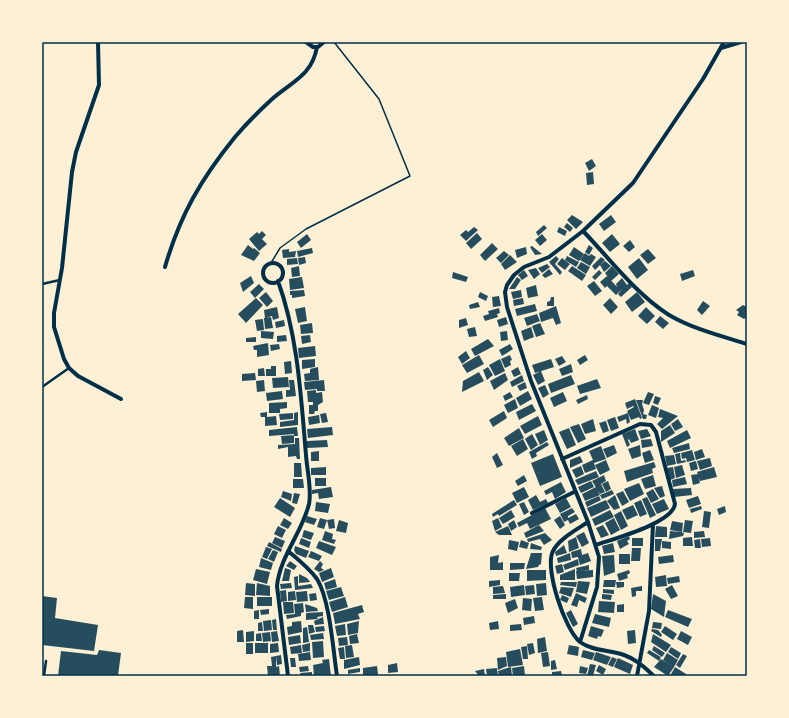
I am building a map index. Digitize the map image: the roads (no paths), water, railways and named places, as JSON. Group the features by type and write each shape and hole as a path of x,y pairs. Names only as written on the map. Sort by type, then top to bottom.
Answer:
{"street":[{"path":"98,42 99,85 76,152 72,172 60,280 54,313 54,328 64,359 69,368 78,376 121,399"},
{"path":"306,42 313,47 316,47"},
{"path":"165,267 188,206 208,172 256,115 306,73 314,60 316,47 324,42"},
{"path":"580,642 599,577 599,558 588,522 574,492 528,375 513,328 505,292 508,282 517,272 544,260 583,231 638,177 703,79 724,42"},
{"path":"721,48 741,42"},
{"path":"583,231 653,303 669,314 706,331 747,344"},
{"path":"270,263 278,264 282,269 283,276 278,282 269,282 264,276 264,269 270,263"},
{"path":"278,282 287,305 292,331 303,418 309,494 308,508 278,574 277,586 288,676"},
{"path":"562,459 640,424 651,425 656,432 675,504 674,509 653,524 596,545"},
{"path":"532,513 574,492"},
{"path":"588,522 555,547 551,558 560,609 571,631 580,642 589,647 624,655 640,664 654,676"},
{"path":"637,676 649,612 653,524"},
{"path":"288,551 306,566 318,581 321,588 325,603 337,676"}],"lane":[{"path":"42,284 60,280"},
{"path":"42,387 69,368"},
{"path":"44,676 46,661"}]}
